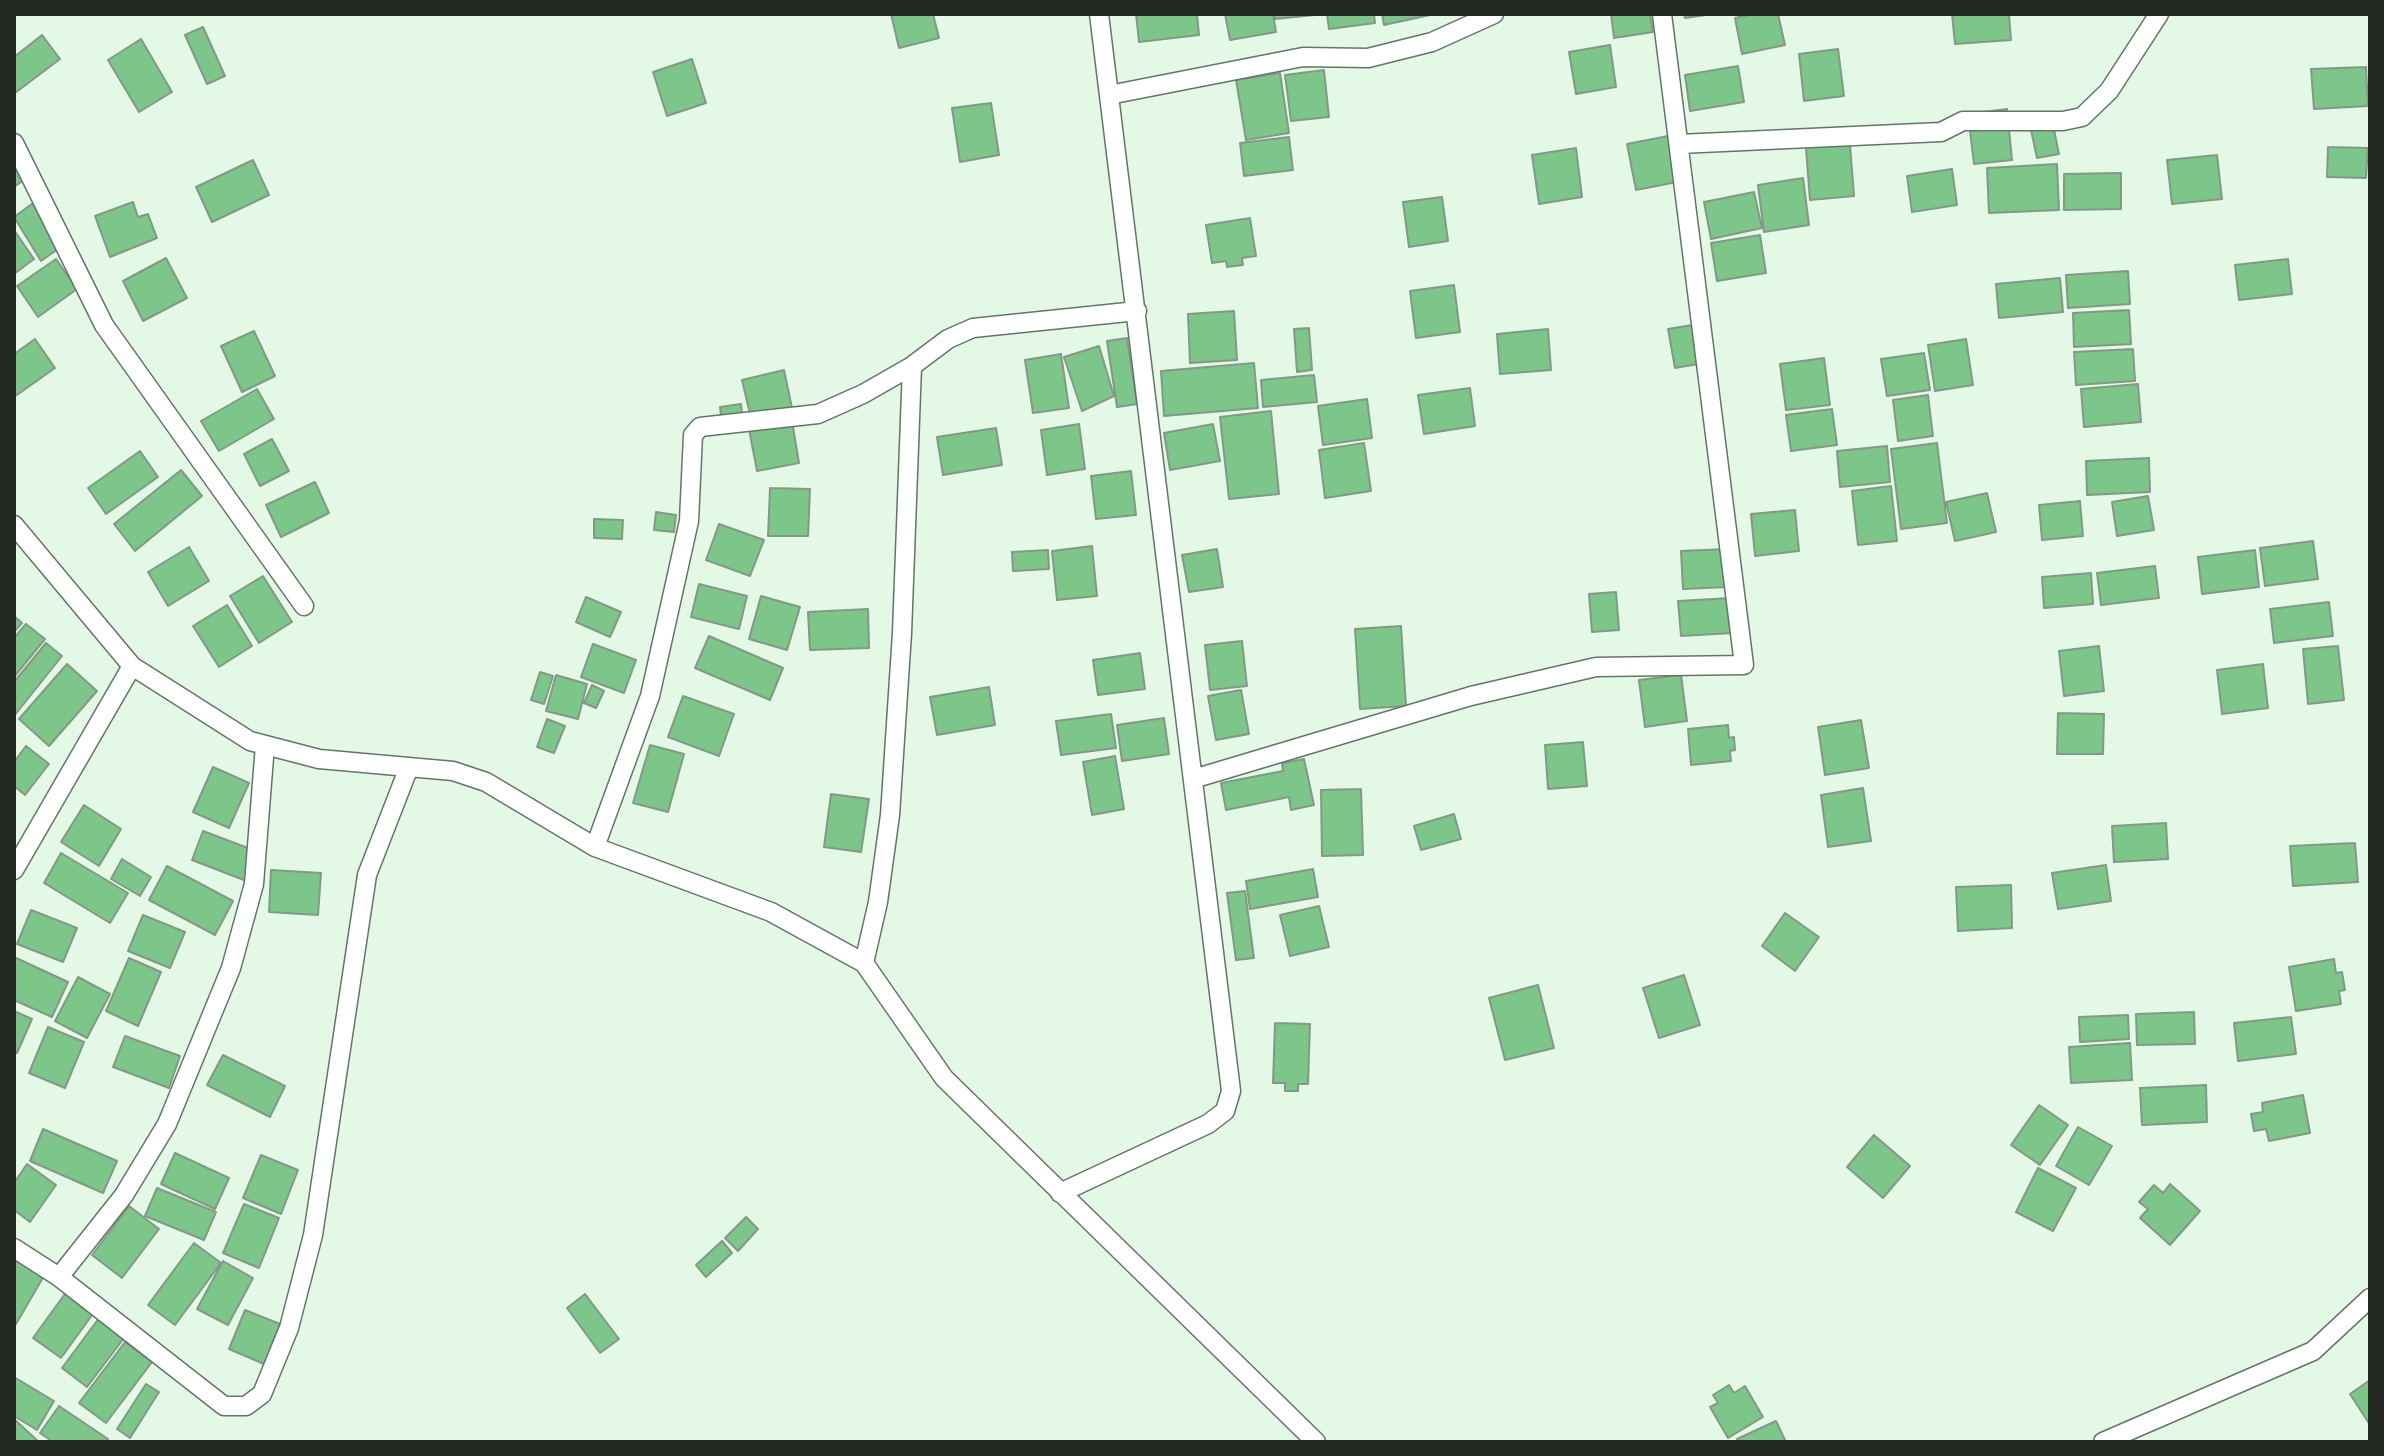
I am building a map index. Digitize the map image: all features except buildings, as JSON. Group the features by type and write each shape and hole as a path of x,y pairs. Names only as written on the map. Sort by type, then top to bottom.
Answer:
{"street":[{"path":"1060,1193 1208,1124 1225,1111 1231,1091 1099,14"},
{"path":"1109,95 1303,57 1368,58 1432,42 1494,14"},
{"path":"1193,779 1471,696 1596,667 1744,665 1662,14"},
{"path":"1679,144 1941,132 1963,121 2063,121 2082,117 2109,91 2159,14"},
{"path":"14,143 104,325 304,606"},
{"path":"595,847 650,696 689,521 693,435 700,427 818,414 912,366 948,339 973,328 1137,311"},
{"path":"864,963 878,902 890,815 904,588 912,366"},
{"path":"15,528 132,666 250,741 319,759 453,771 486,782 595,847 771,912 864,963 944,1078 1316,1442"},
{"path":"14,870 132,666"},
{"path":"59,1277 124,1195 167,1124 231,968 254,884 265,745"},
{"path":"14,1248 59,1277 224,1406 246,1406 262,1394 289,1328 313,1235 367,875 409,767"},
{"path":"2103,1442 2313,1351 2370,1298"}]}
